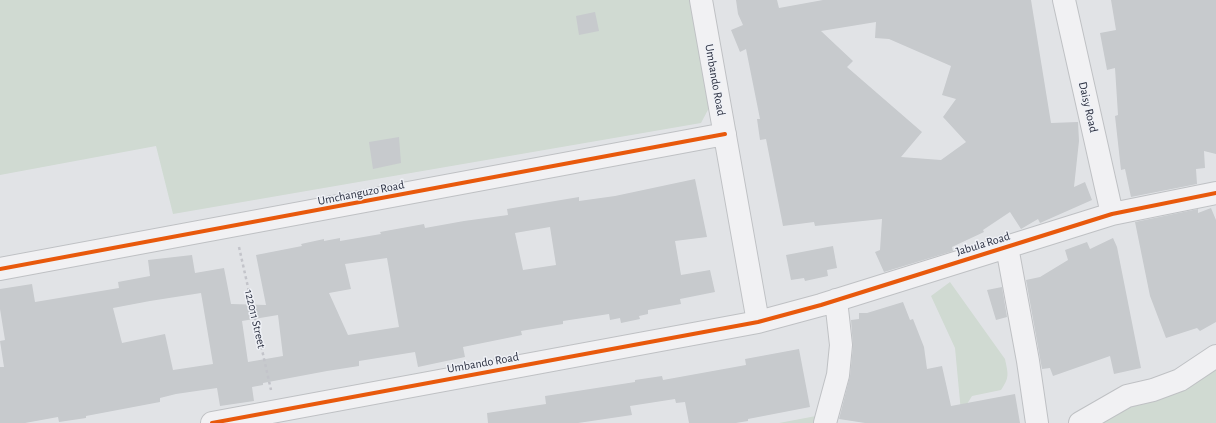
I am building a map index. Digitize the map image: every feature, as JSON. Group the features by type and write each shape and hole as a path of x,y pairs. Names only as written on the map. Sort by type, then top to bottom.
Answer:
{"street":[{"name":"Umbando Road","path":"212,423 758,322 701,0"},
{"name":"Daisy Road","path":"1064,0 1112,214"},
{"name":"Umchanguzo Road","path":"0,270 725,134"},
{"name":"Jabula Road","path":"758,322 836,300 1112,214 1216,193"},
{"path":"1007,247 1028,361 1037,423"},
{"path":"826,423 838,375 841,345 836,300"},
{"path":"1080,423 1127,396 1152,390 1180,380 1216,356"}],"shaded area":[{"path":"0,0 690,0 710,106 701,123 173,214 156,146 0,175"},
{"path":"950,282 1005,359 1007,372 1006,382 1001,390 972,396 967,404 962,423 955,348 931,296"},
{"path":"1216,364 1216,423 1099,423 1129,408 1180,391"},
{"path":"816,416 814,423 779,423"}],"building":[{"path":"736,0 777,0 779,8 823,0 1031,0 1051,123 1078,122 1079,141 1074,187 1085,182 1092,200 1040,223 1038,219 1021,229 1010,212 983,230 984,232 952,247 953,251 884,272 875,252 880,250 882,219 815,226 814,222 783,226 766,139 760,140 757,119 760,119 746,49 740,52 731,30 743,25 738,14","holes":["876,22 875,38 889,39 951,66 942,95 956,99 943,117 966,142 941,160 901,157 922,132 847,67 853,61 821,31"]},
{"path":"1111,0 1216,0 1216,154 1204,151 1205,168 1196,169 1197,184 1131,197 1125,169 1121,170 1115,116 1118,115 1115,68 1107,70 1100,33 1116,30"},
{"path":"595,12 599,31 579,35 576,16"},
{"path":"399,137 401,163 373,169 369,142"},
{"path":"695,179 707,237 675,241 681,275 710,270 715,292 680,299 681,304 648,310 648,314 639,316 640,319 621,323 620,318 610,320 609,314 563,321 563,324 521,331 522,335 463,347 465,357 418,367 415,352 359,361 359,366 263,383 263,385 252,387 254,401 220,406 217,388 176,394 160,398 160,402 86,416 86,418 59,422 58,417 25,423 0,423 0,367 4,367 0,341 5,340 0,309 0,289 32,284 35,302 119,288 118,282 150,276 148,260 192,255 195,273 224,268 231,304 266,305 256,255 302,246 301,244 324,239 324,241 340,238 340,241 381,234 380,232 424,224 425,228 508,215 507,209 579,197 579,201 615,196","holes":["550,227 556,265 523,270 515,233","387,258 399,327 348,335 329,293 351,289 345,264","201,293 213,364 173,370 165,334 122,343 113,308","278,315 283,356 248,362 242,321"]},
{"path":"1211,208 1216,220 1216,322 1200,331 1197,328 1166,338 1150,296 1135,222 1198,209 1198,213"},
{"path":"1113,238 1117,247 1141,368 1114,374 1110,356 1053,376 1050,368 1042,369 1026,280 1040,277 1068,260 1065,250 1087,242 1090,249"},
{"path":"833,246 837,268 827,270 828,276 805,281 804,278 791,280 786,255"},
{"path":"1002,287 1007,317 996,320 987,290"},
{"path":"903,302 910,320 913,319 924,347 927,369 942,366 951,406 1015,394 1020,423 865,423 839,419 850,376 853,346 851,320 859,319 859,313 867,313"},
{"path":"799,349 810,407 748,419 748,421 736,423 689,423 685,402 676,403 675,399 630,406 632,415 578,423 488,423 487,413 546,404 545,396 635,382 635,380 662,376 663,380 746,365 745,359"}],"cycle path":[{"path":"0,269 725,134"},
{"path":"212,423 758,322 821,305 1112,214 1216,193"}]}
